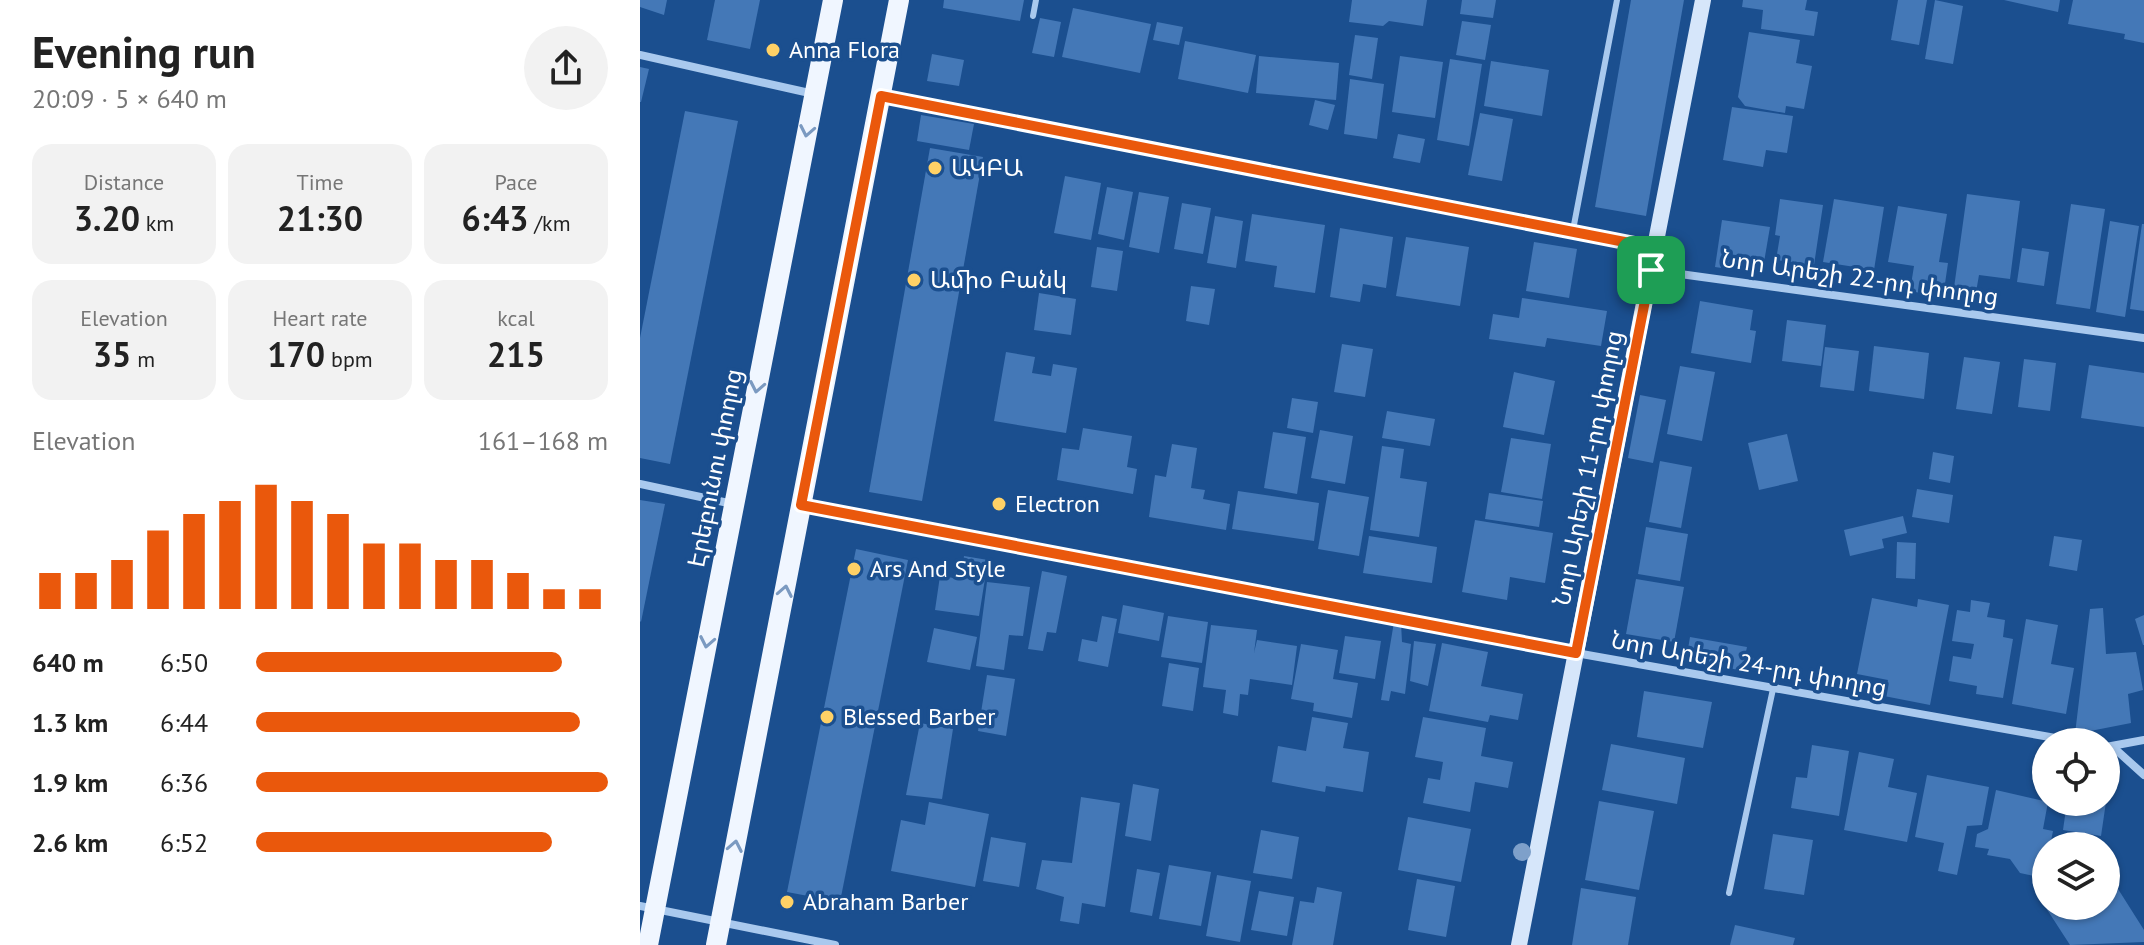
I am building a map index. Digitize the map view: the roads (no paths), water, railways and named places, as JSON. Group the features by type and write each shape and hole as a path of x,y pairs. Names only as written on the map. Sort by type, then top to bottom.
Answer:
{"main road":[{"name":"Էրեբունու փողոց","path":"648,945 647,908 734,504 833,0"},
{"path":"716,945 899,0"}],"street":[{"name":"Նոր Արեշի 11-րդ փողոց","path":"1519,945 1703,0"},
{"path":"640,55 815,94"},
{"path":"881,96 1640,245 1651,270"},
{"name":"Նոր Արեշի 22-րդ փողոց","path":"1651,270 2144,338"},
{"path":"640,484 734,504"},
{"name":"Նոր Արեշի 24-րդ փողոց","path":"801,505 1576,653 2032,734"},
{"path":"2120,746 2144,740"},
{"path":"2120,756 2144,775"},
{"path":"647,908 835,945"}],"lane":[{"path":"1033,16 1036,0"},
{"path":"1573,230 1617,0"},
{"path":"1729,893 1773,689"}],"place":[{"name":"Anna Flora","path":"773,50"},
{"name":"ԱԿԲԱ","path":"935,168"},
{"name":"Ամիօ Բանկ","path":"914,280"},
{"name":"Electron","path":"999,504"},
{"name":"Ars And Style","path":"854,569"},
{"name":"Blessed Barber","path":"827,717"},
{"name":"Abraham Barber","path":"787,902"}]}
